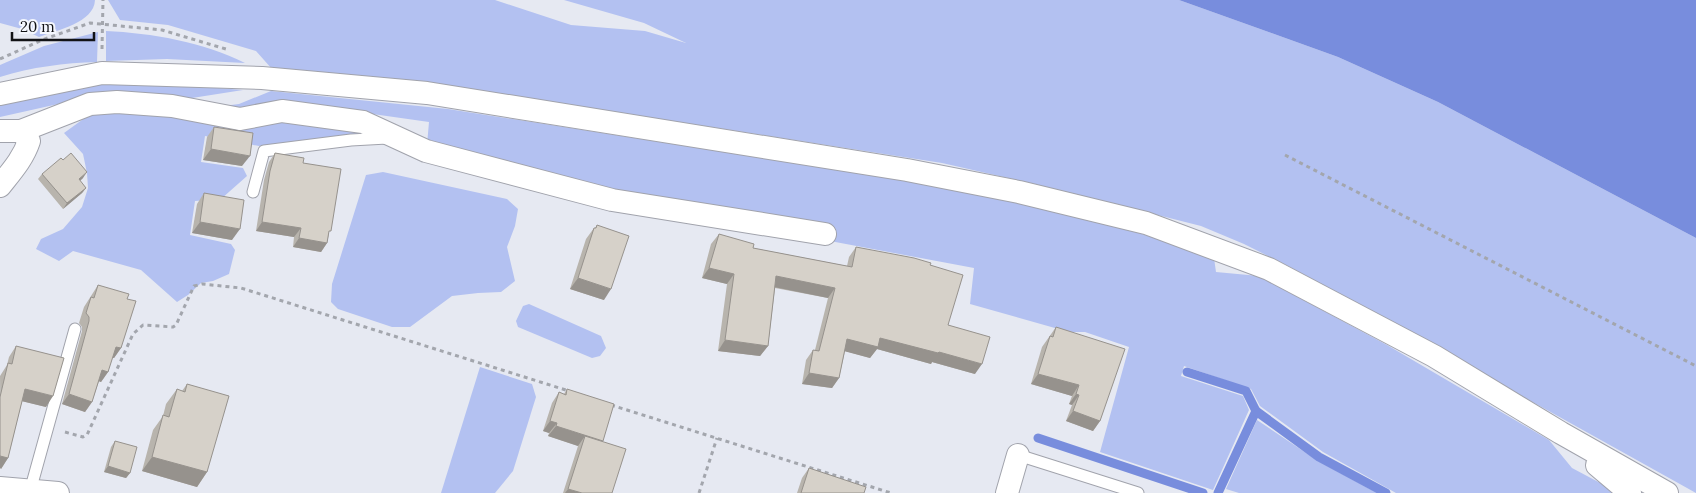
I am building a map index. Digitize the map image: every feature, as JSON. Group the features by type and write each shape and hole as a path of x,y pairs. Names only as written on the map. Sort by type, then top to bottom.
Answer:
{"street":[{"path":"0,94 102,73 262,78 428,93 907,170 1019,192 1146,223 1269,269 1434,356 1561,433 1667,493"},
{"path":"11,131 90,104 117,102 172,106 240,120 282,111 363,122 426,151 612,200 825,234"},
{"path":"0,186 16,166 29,141 11,131"},
{"path":"1561,433 1630,493"},
{"path":"1006,493 1018,455"},
{"path":"0,488 58,493"}],"lane":[{"path":"253,192 264,151 351,140 398,138"},
{"path":"30,491 75,329"},
{"path":"1018,455 1138,493"}],"path":[{"path":"102,73 103,0"},
{"path":"1285,155 1696,366"},
{"path":"47,428 83,437 88,436 133,334 143,325 176,326 194,286 202,284 241,288 574,393"},
{"path":"603,402 891,493"},
{"path":"699,493 717,438"}],"shaded area":[{"path":"0,0 95,0 93,8 82,20 39,37 22,29 0,23"},
{"path":"108,0 495,0 571,25 645,31 686,43 644,23 564,0 1179,0 1338,57 1438,102 1696,238 1696,493 1292,268 1244,244 1201,226 1035,184 942,163 429,83 272,69 256,51 168,25 120,20"},
{"path":"106,31 159,36 195,44 245,63 167,59 106,61"},
{"path":"98,32 97,62 48,66 0,77 0,65 44,46"},
{"path":"147,82 243,90 192,98 94,96 0,117 0,103 18,98 73,88"},
{"path":"271,91 448,109 941,186 1032,205 1133,231 1214,258 1216,272 1259,276 1387,345 1549,440 1572,468 1623,493 1396,493 1323,452 1260,406 1251,389 1184,366 1181,376 1243,396 1249,410 1213,490 1100,452 1129,347 1085,332 1069,332 970,304 974,268 830,241 613,195 427,145 429,122 281,101 245,113 208,108 239,104"},
{"path":"114,109 357,131 362,136 259,146 205,136 201,162 243,168 247,176 221,199 195,201 190,235 231,244 235,250 229,274 213,281 201,283 177,302 141,270 73,251 59,261 36,249 41,239 63,229 82,207 88,188 83,154 64,133 93,112"},
{"path":"383,172 507,199 518,209 515,226 507,247 515,281 501,292 452,296 410,327 392,327 338,309 331,302 332,284 366,175"},
{"path":"529,304 601,336 606,348 600,356 592,358 518,327 516,321 523,306"},
{"path":"480,367 532,384 536,397 513,471 495,493 441,493"},
{"path":"1257,420 1318,461 1377,493 1239,493 1226,489"}],"water":[{"path":"1179,0 1696,0 1696,238 1438,102 1338,57"}],"building":[{"path":"214,127 253,133 250,156 211,149"},
{"path":"71,153 87,172 79,179 86,188 67,203 42,174 61,158 63,160"},
{"path":"275,153 304,158 303,163 341,169 331,231 329,231 327,243 299,238 301,228 262,222 270,171"},
{"path":"204,193 244,200 240,229 200,222"},
{"path":"597,225 629,236 611,289 578,278 594,228"},
{"path":"719,234 754,244 753,248 852,267 856,247 914,258 963,275 948,325 990,337 982,364 880,338 878,347 847,339 839,378 809,373 813,350 819,351 835,288 776,276 768,346 725,340 734,274 709,268"},
{"path":"98,285 129,294 127,299 136,301 121,348 116,347 108,372 102,370 92,402 69,394 89,321 86,313 91,297 94,298"},
{"path":"1056,327 1125,349 1100,421 1073,411 1079,395 1076,394 1079,385 1038,374 1050,336 1053,337"},
{"path":"16,346 64,358 53,396 25,389 8,458 0,456 0,397 8,363 12,364"},
{"path":"187,384 229,396 207,472 152,457 163,415 169,417 177,389 185,392"},
{"path":"567,389 614,404 603,441 556,426 557,423 550,421 559,392 566,395"},
{"path":"585,436 626,449 612,493 582,493 568,489"},
{"path":"115,441 137,447 130,473 108,466"},
{"path":"809,468 866,487 864,493 801,493"}],"waterway":[{"path":"1187,372 1246,391 1256,411 1218,493"},
{"path":"1256,411 1319,457 1386,493"},
{"path":"1038,438 1203,493"}]}
